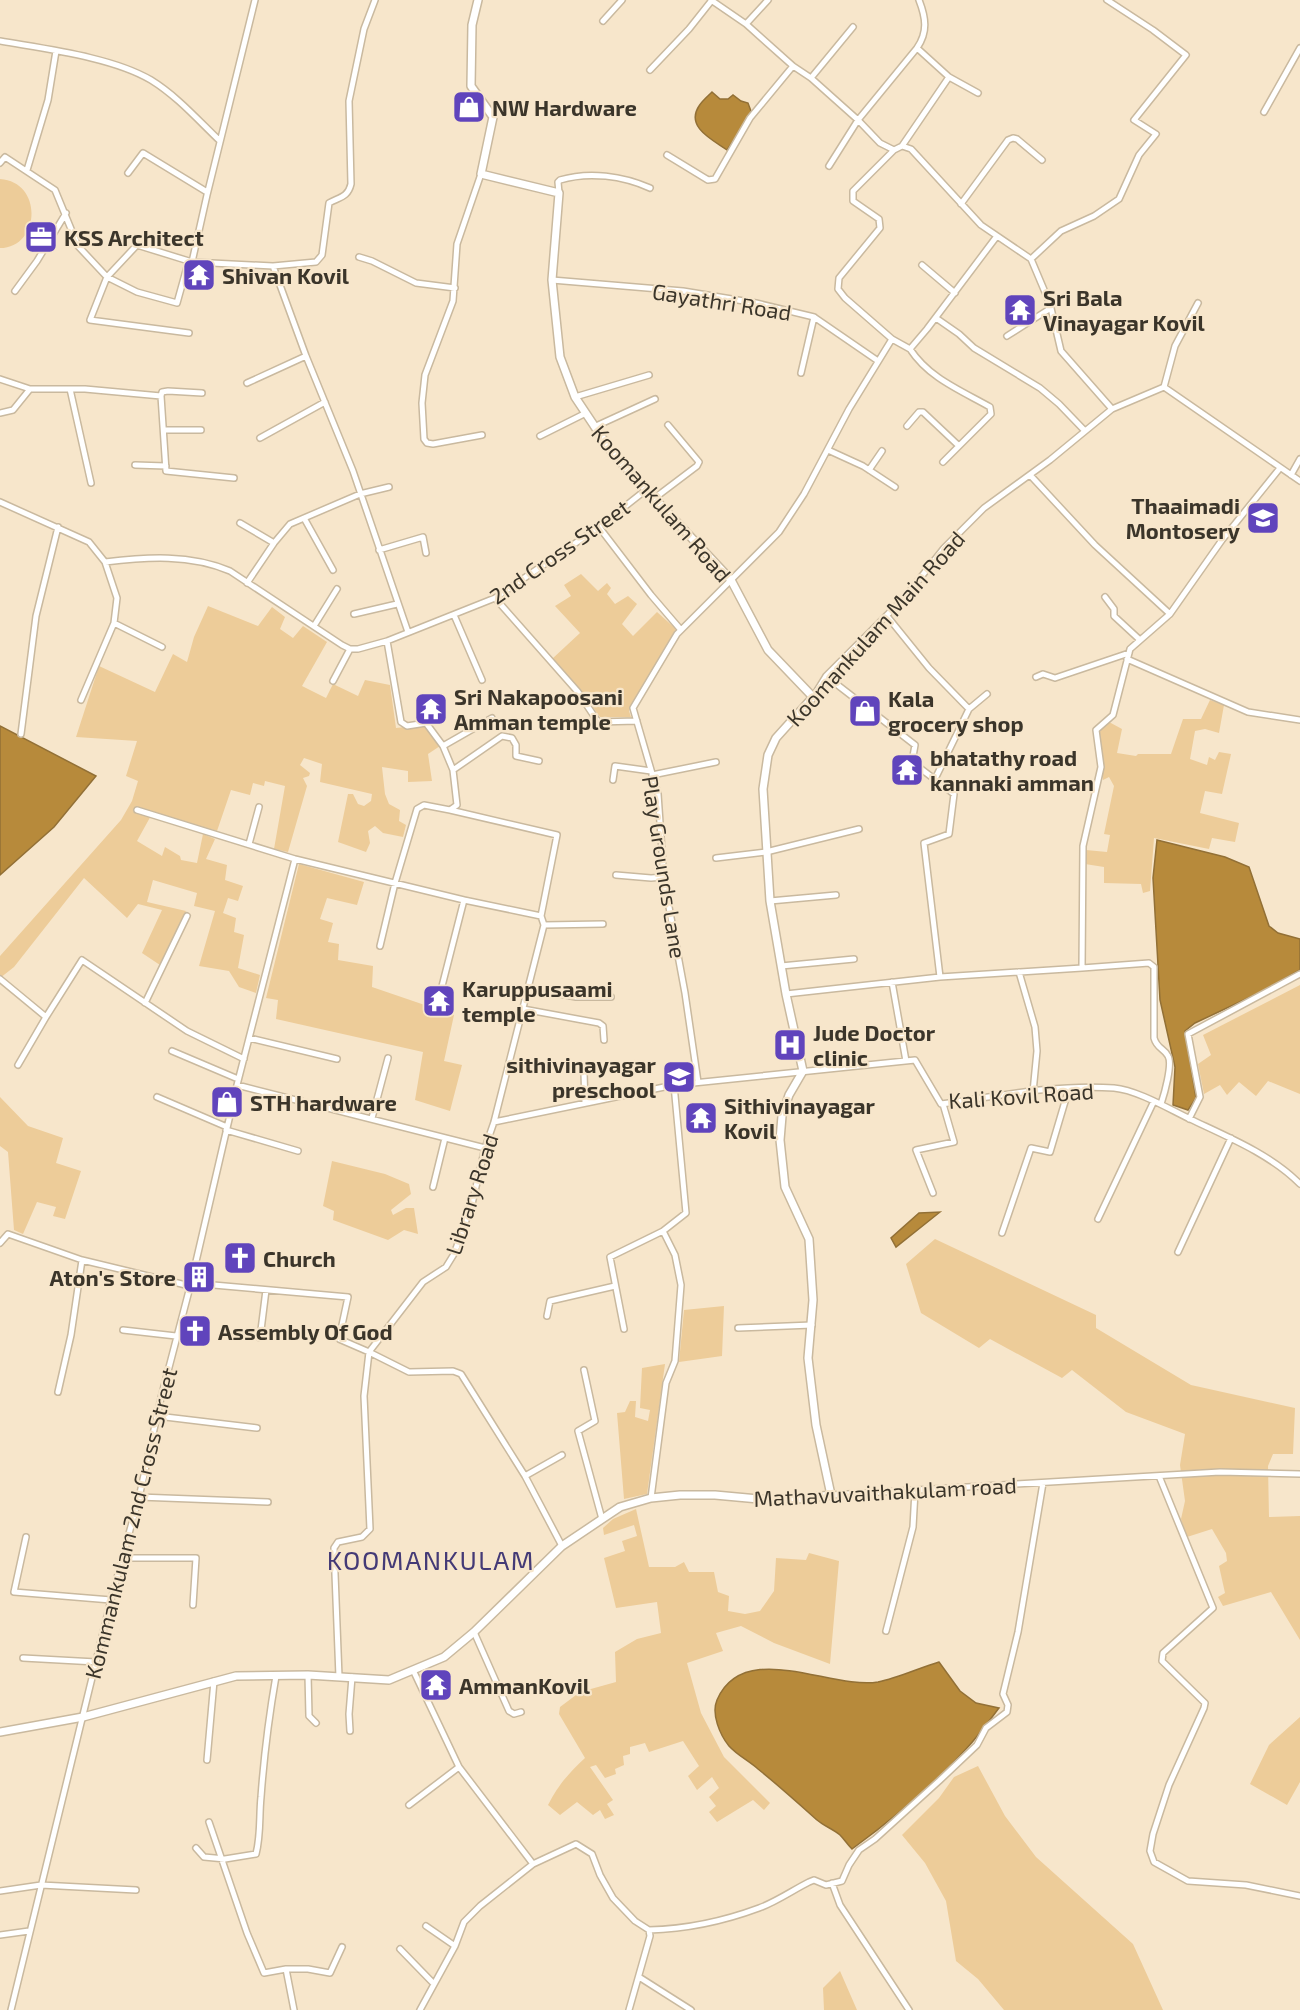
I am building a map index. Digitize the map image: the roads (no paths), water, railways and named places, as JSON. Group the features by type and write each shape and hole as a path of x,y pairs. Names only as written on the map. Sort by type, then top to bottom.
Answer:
{"street":[{"path":"0,164 5,158 55,190 78,246 107,277 137,292 177,303 187,267 192,262 255,0"},
{"path":"189,333 90,320 107,277 137,245 192,262 273,266 316,262 322,255 329,203 349,192 351,184 349,101 364,29 375,0"},
{"path":"478,0 472,25 471,86 493,117 481,174 457,244 454,265 455,288 448,318 424,375 422,404 424,439 428,443 482,435"},
{"path":"603,21 622,0"},
{"path":"650,70 689,29 712,0 746,24 793,66 811,78 880,143 894,150"},
{"path":"746,24 768,0"},
{"path":"829,166 858,120 925,37 924,14 919,0"},
{"path":"1031,259 1060,231 1094,216 1119,199 1139,155 1156,134 1134,120 1186,55 1107,0"},
{"path":"811,78 853,27"},
{"path":"0,41 111,64 150,80 172,96 220,141"},
{"path":"917,48 949,77 978,93"},
{"path":"1264,112 1300,48"},
{"path":"27,170 48,100 56,51"},
{"path":"667,154 708,180 715,179 750,118 793,66"},
{"path":"943,462 991,414 990,407 934,376 920,364 910,349 892,339 845,298 838,289 839,278 880,228 879,219 853,201 853,191 894,150 902,146 949,77"},
{"path":"961,204 1008,140 1017,139 1042,160"},
{"path":"902,146 911,149 981,225 1031,259 1051,308 1061,351 1112,409"},
{"path":"128,173 143,153 207,191 207,195"},
{"path":"481,174 559,193 558,182 560,180 588,176 629,179 651,188"},
{"name":"Koomankulam Road","path":"559,193 552,280 560,357 574,397 613,454 656,497 731,580 768,650 813,697"},
{"path":"15,291 66,213"},
{"path":"910,349 998,236"},
{"path":"359,257 372,261 416,284 455,288"},
{"path":"922,265 954,293"},
{"path":"273,266 306,356 353,471 408,632"},
{"name":"Gayathri Road","path":"552,280 683,291 756,303 814,317 878,361"},
{"path":"1198,303 1175,346 1164,387 1300,481"},
{"path":"1007,336 1051,308"},
{"path":"801,373 814,317"},
{"path":"936,318 974,348 1040,388 1085,431"},
{"name":"Play Grounds Lane","path":"698,1082 664,877 658,794 633,708 681,630 779,532 804,494 892,339"},
{"path":"246,383 306,356"},
{"path":"574,397 649,375"},
{"path":"0,379 30,389 70,389 161,396"},
{"name":"Koomankulam Main Road","path":"803,1071 786,994 770,901 766,852 763,789 768,755 776,738 813,697 826,676 906,596 944,548 976,516 1112,409 1164,387"},
{"path":"0,413 13,410 30,389"},
{"path":"70,389 91,483"},
{"path":"202,393 162,392 166,471 234,478"},
{"path":"594,427 655,399"},
{"path":"260,438 325,402"},
{"path":"907,426 919,412 923,412 959,446"},
{"path":"540,436 585,414"},
{"path":"656,497 697,466 699,462 668,425"},
{"path":"164,430 201,430"},
{"path":"828,450 869,470 895,487"},
{"path":"869,470 882,451"},
{"path":"1291,475 1300,459"},
{"path":"135,465 166,466"},
{"path":"1082,968 1083,846 1101,768 1096,730 1113,715 1130,649 1170,614 1222,540 1280,468"},
{"path":"1030,475 1095,545 1170,614"},
{"path":"247,584 274,543 290,524 360,494 388,487"},
{"name":"2nd Cross Street","path":"350,649 387,641 495,598 599,527 647,489"},
{"path":"0,502 89,542 105,562 117,598 114,623 81,700"},
{"path":"304,518 333,570"},
{"path":"240,523 274,543"},
{"path":"21,734 36,616 58,527"},
{"path":"599,527 681,630"},
{"path":"379,550 423,537 426,553"},
{"path":"105,562 166,557 217,565 230,571 350,649 333,681"},
{"path":"314,626 337,589"},
{"path":"1106,597 1114,609 1114,616 1140,640"},
{"path":"495,598 578,692 598,722 637,721"},
{"path":"354,614 397,604"},
{"path":"454,615 482,680"},
{"path":"886,616 929,668 969,709"},
{"path":"114,623 162,647"},
{"path":"387,641 401,722 406,726 426,723 443,746 453,770 457,805 450,810"},
{"path":"1036,677 1043,674 1055,678 1073,674 1129,652"},
{"path":"1127,659 1248,712 1300,720"},
{"path":"826,676 915,745 912,762 954,794 949,834 924,843 940,977"},
{"path":"934,779 969,709 987,694"},
{"path":"443,746 492,718"},
{"path":"453,770 502,736 512,738 516,745 516,756 539,761"},
{"path":"613,780 615,766 652,773 716,762"},
{"path":"380,946 395,883 417,809 424,805 557,835 541,916 544,925 603,924"},
{"path":"249,844 259,807"},
{"path":"137,810 295,859 541,916"},
{"path":"716,858 766,852 859,829"},
{"name":"Kommankulam 2nd Cross Street","path":"11,2010 111,1600 139,1497 238,1082 295,859"},
{"path":"616,875 664,877"},
{"path":"770,901 836,895"},
{"path":"440,994 464,900"},
{"path":"145,1003 187,916"},
{"name":"Library Road","path":"369,1352 423,1282 446,1267 454,1254 472,1204 544,925"},
{"path":"781,966 854,959"},
{"path":"18,1065 82,960 187,1031 244,1059"},
{"path":"786,994 940,977 1149,963 1154,967 1155,1044 1167,1054 1169,1060 1166,1091 1161,1104"},
{"path":"1019,972 1035,1027 1037,1051 1033,1092"},
{"path":"1190,1119 1200,1097 1188,1034 1300,975"},
{"path":"0,979 46,1017"},
{"path":"494,1122 674,1085 906,1061 892,982"},
{"path":"529,988 576,997 611,997"},
{"path":"523,1009 599,1023 603,1026 604,1040"},
{"path":"249,1038 337,1059"},
{"path":"172,1051 238,1082 485,1148"},
{"path":"372,1119 388,1058"},
{"name":"Kali Kovil Road","path":"906,1061 915,1060 940,1104 1033,1092 1114,1088 1154,1101 1231,1138 1287,1171 1300,1184"},
{"path":"574,1067 584,1073 585,1103"},
{"path":"803,1071 789,1095 782,1116 780,1140 785,1187 809,1239 813,1300 808,1358 816,1425 831,1495"},
{"path":"624,1329 610,1257 663,1231 686,1213 674,1085"},
{"path":"1002,1233 1031,1148 1050,1152 1069,1089"},
{"path":"158,1097 227,1129 298,1151"},
{"path":"1098,1219 1154,1101"},
{"path":"933,1193 916,1150 954,1142 943,1104"},
{"path":"433,1186 445,1138"},
{"path":"1178,1252 1231,1138"},
{"path":"651,1498 666,1383 675,1361 681,1285 675,1255 663,1231"},
{"path":"0,1243 8,1234 82,1260 190,1285 348,1297 339,1340 409,1372 453,1371 461,1374 525,1476 562,1546"},
{"path":"58,1392 71,1335 82,1260"},
{"path":"547,1316 550,1301 615,1286"},
{"path":"260,1338 266,1290"},
{"path":"738,1328 812,1325"},
{"path":"123,1330 176,1336"},
{"path":"339,1677 334,1548 338,1542 362,1537 370,1529 364,1396 369,1352"},
{"path":"584,1370 595,1422 578,1431 602,1519"},
{"path":"157,1416 257,1428"},
{"path":"525,1476 562,1455"},
{"name":"Mathavuvaithakulam road","path":"0,1732 83,1717 236,1676 308,1675 389,1680 444,1657 474,1632 562,1546 620,1508 651,1498 715,1495 780,1500 1220,1472 1300,1474"},
{"path":"1159,1476 1213,1608 1163,1653 1162,1660 1204,1703 1204,1708 1169,1785 1153,1834 1150,1851 1154,1862 1188,1881 1246,1885 1300,1896"},
{"path":"420,2010 455,1946 464,1922 480,1906 533,1864 576,1844 592,1854 600,1875 614,1898 635,1921 649,1930 671,1930 715,1921 760,1908 814,1880 825,1885 842,1881 859,1850 875,1839 939,1781 977,1744 986,1728 1007,1712 1008,1705 1003,1694 1018,1632 1043,1483"},
{"path":"886,1631 913,1527 915,1491"},
{"path":"139,1497 268,1502"},
{"path":"26,1537 14,1592 111,1600"},
{"path":"122,1558 196,1558 193,1605"},
{"path":"474,1632 509,1711 514,1714 521,1712"},
{"path":"23,1658 96,1662"},
{"path":"412,1670 459,1767 533,1864"},
{"path":"308,1675 309,1716 316,1723"},
{"path":"196,1848 204,1857 225,1859 256,1854 260,1841 260,1807 267,1730 276,1676"},
{"path":"350,1731 352,1677"},
{"path":"207,1760 214,1682"},
{"path":"409,1805 459,1767"},
{"path":"209,1822 247,1933 264,1973 286,1969 330,1972 342,1947"},
{"path":"832,1883 840,1905 909,2010"},
{"path":"0,1891 41,1885 136,1890"},
{"path":"426,1926 455,1946"},
{"path":"629,2010 650,1936 649,1930"},
{"path":"0,1935 29,1931"},
{"path":"400,1948 434,1984"},
{"path":"286,1969 294,2010"},
{"path":"639,1977 691,2010"}],"place":[{"name":"NW Hardware","path":"469,107"},
{"name":"KSS Architect","path":"41,237"},
{"name":"Shivan Kovil","path":"199,275"},
{"name":"Sri Bala Vinayagar Kovil","path":"1020,310"},
{"name":"Thaaimadi Montosery","path":"1263,518"},
{"name":"Sri Nakapoosani Amman temple","path":"431,709"},
{"name":"Kala grocery shop","path":"865,711"},
{"name":"bhatathy road kannaki amman","path":"907,770"},
{"name":"Karuppusaami temple","path":"439,1001"},
{"name":"Jude Doctor clinic","path":"790,1045"},
{"name":"sithivinayagar preschool","path":"679,1077"},
{"name":"STH hardware","path":"227,1102"},
{"name":"Sithivinayagar Kovil","path":"701,1118"},
{"name":"Church","path":"240,1258"},
{"name":"Aton's Store","path":"199,1277"},
{"name":"Assembly Of God","path":"195,1331"},
{"name":"AmmanKovil","path":"436,1685"}],"district":[{"name":"KOOMANKULAM","path":"431,1559"}]}
